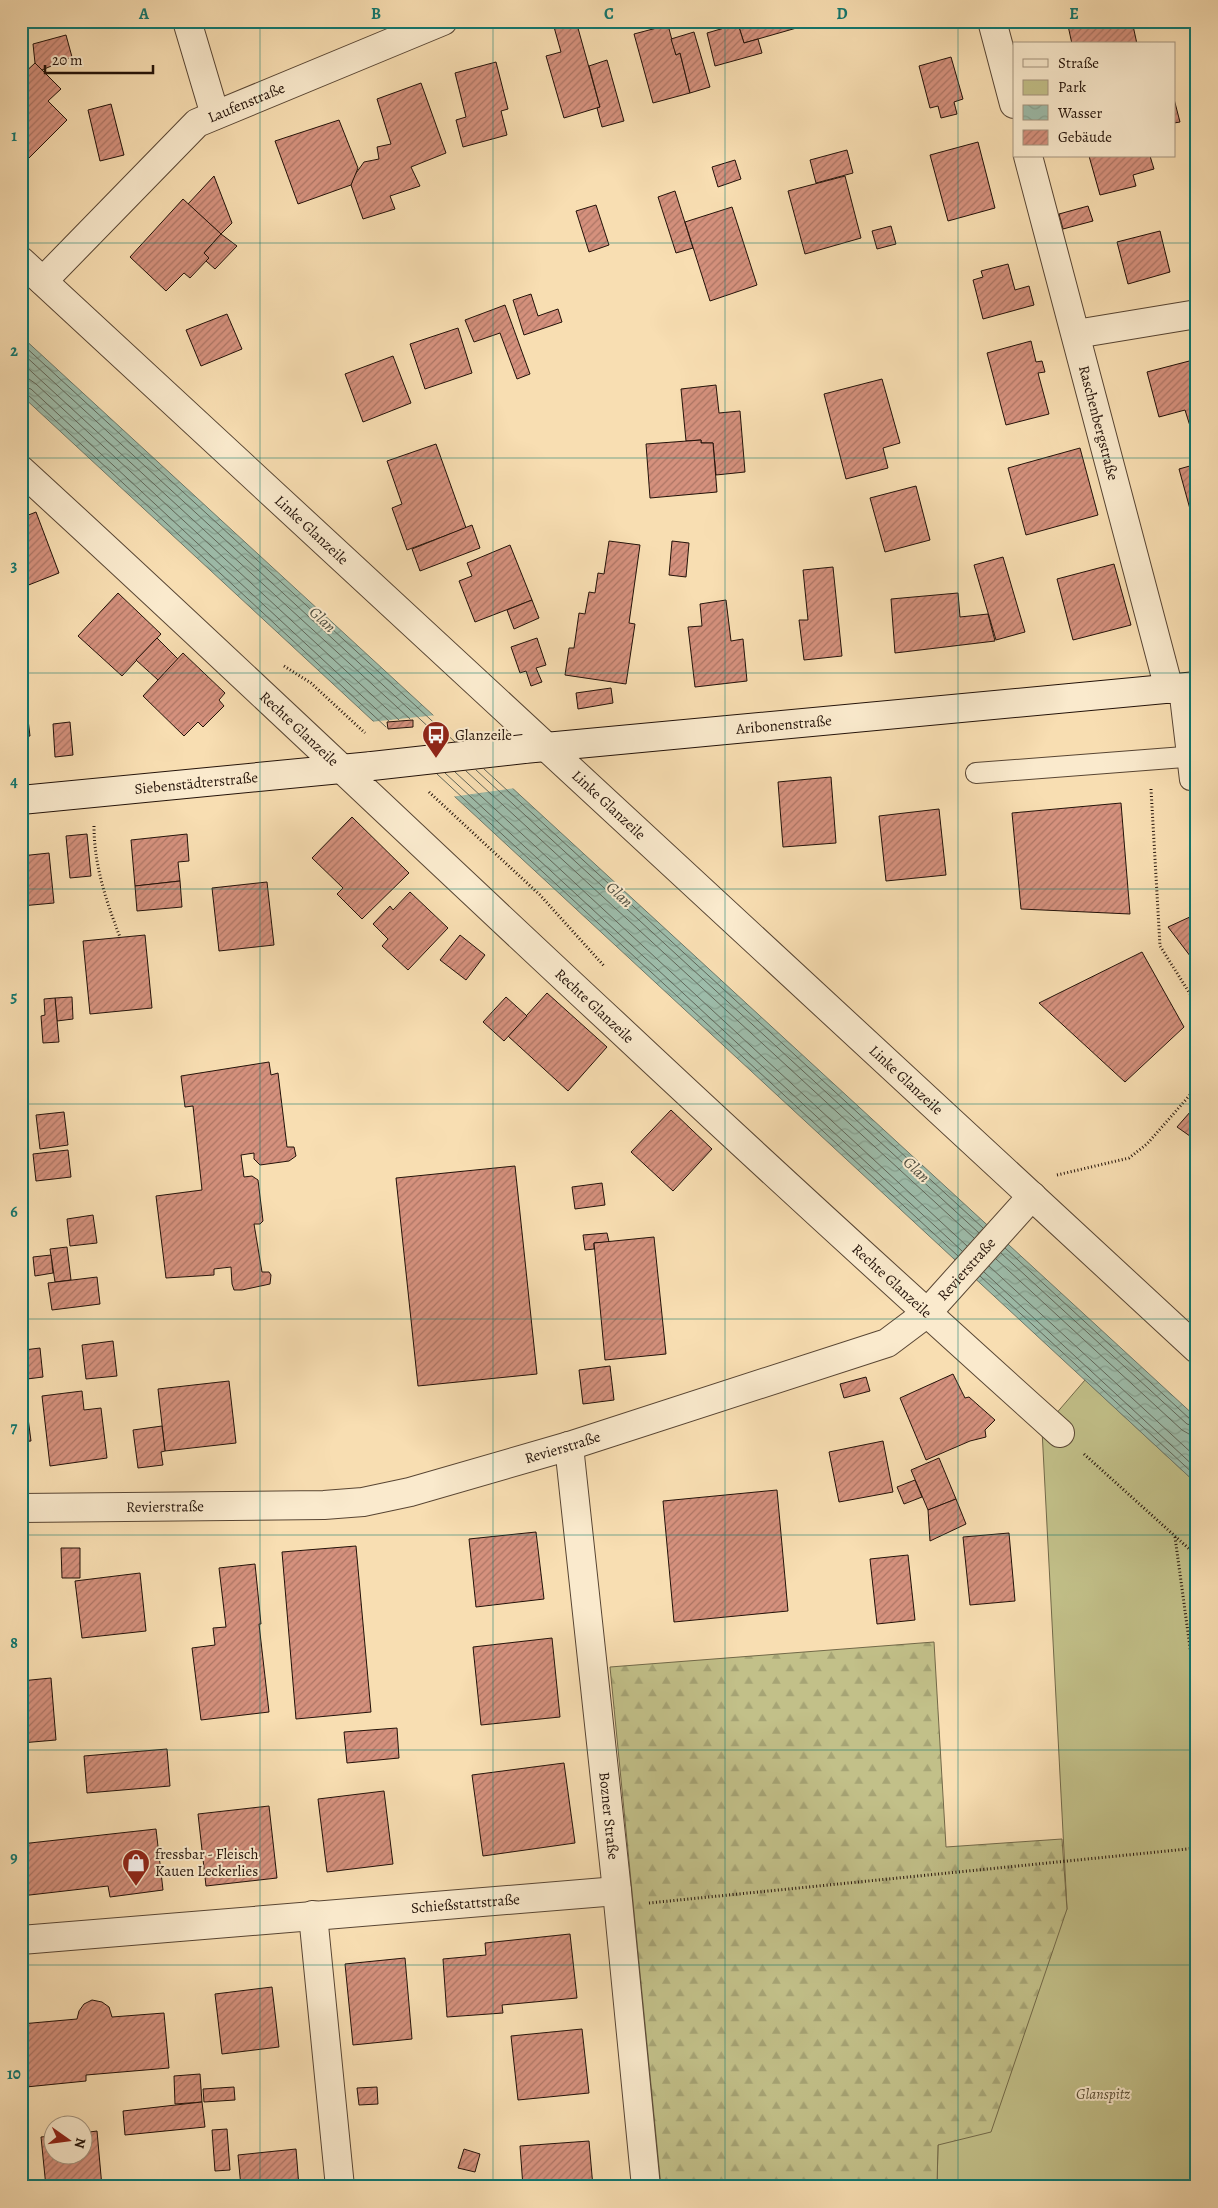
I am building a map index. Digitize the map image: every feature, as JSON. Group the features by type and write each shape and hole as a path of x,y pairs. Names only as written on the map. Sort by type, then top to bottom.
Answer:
{"street":[{"path":"187,21 215,116"},
{"name":"Laufenstraße","path":"44,282 198,123 443,21"},
{"path":"992,21 1013,100"},
{"name":"Raschenbergstraße","path":"1029,158 1076,334 1182,688"},
{"name":"Linke Glanzeile","path":"21,260 536,748 1032,1196 1197,1349"},
{"path":"1076,334 1197,314"},
{"name":"Rechte Glanzeile","path":"21,470 343,769 615,1026 927,1314 1060,1433"},
{"name":"Aribonenstraße","path":"372,766 536,748 1182,688"},
{"name":"Siebenstädterstraße","path":"21,800 372,766"},
{"name":"Revierstraße","path":"21,1508 324,1505 363,1502 410,1492 569,1446 887,1343 927,1314 1032,1196"},
{"name":"Bozner Straße","path":"569,1446 618,1898 646,2187"},
{"name":"Schießstattstraße","path":"21,1940 313,1916 618,1898"},
{"path":"313,1916 340,2187"}],"lane":[{"path":"1182,688 1192,756 1190,780"},
{"path":"976,773 1192,756"}],"path":[{"path":"1149,760 1160,946 1197,1005"},
{"path":"94,793 97,866 109,908 120,937"},
{"path":"1032,1196 1050,1176 1129,1158 1147,1144 1197,1086"},
{"path":"1060,1433 1197,1556"},
{"path":"1175,1536 1197,1699"},
{"path":"618,1898 1197,1848"}],"green space":[{"name":"Glanspitz","path":"1085,1380 1197,1484 1197,2187 937,2187 938,2145 1067,1909 1042,1430"},
{"path":"934,1642 946,1847 1062,1839 1067,1909 991,2132 938,2145 937,2187 661,2187 610,1667"}],"water":[{"name":"Glan","path":"21,336 1197,1418 1197,1484 21,395"}],"pier":[{"path":"437,715 516,788 451,797 370,722"}],"building":[{"path":"21,21 28,21 21,29"},
{"path":"576,21 600,107 564,118 546,56 561,52 554,27"},
{"path":"737,21 798,21 800,27 744,43"},
{"path":"1067,21 1132,21 1137,42 1072,42"},
{"path":"738,24 744,43 758,39 762,53 715,66 707,33"},
{"path":"668,25 676,55 680,53 690,93 653,103 634,34"},
{"path":"694,32 710,87 690,93 680,53 676,55 671,39"},
{"path":"66,35 72,57 42,70 35,63 33,44"},
{"path":"951,57 963,99 954,102 957,114 941,118 938,106 930,108 919,66"},
{"path":"607,60 624,121 602,127 597,108 600,107 589,66"},
{"path":"496,62 508,109 501,111 507,135 463,147 456,120 466,117 455,73"},
{"path":"35,63 61,89 48,101 67,120 25,162 21,158 21,88 23,86 21,84 21,76"},
{"path":"421,83 446,153 411,167 420,186 390,196 395,209 363,219 351,185 354,176 364,162 379,159 377,147 391,144 377,99"},
{"path":"111,104 124,155 100,161 88,110"},
{"path":"1176,107 1180,122 1176,123"},
{"path":"339,120 358,168 351,185 298,204 275,141"},
{"path":"978,142 995,208 948,221 930,155"},
{"path":"847,150 853,173 816,183 810,160"},
{"path":"1090,158 1151,158 1154,169 1133,175 1136,186 1100,195"},
{"path":"735,160 741,179 718,187 712,167"},
{"path":"214,176 232,223 221,234 188,204"},
{"path":"845,176 861,238 805,254 788,191"},
{"path":"675,191 693,248 676,253 658,197"},
{"path":"183,199 221,234 204,253 209,258 190,278 184,273 166,291 130,257"},
{"path":"596,205 609,245 589,252 576,211"},
{"path":"1088,206 1093,221 1063,229 1059,214"},
{"path":"732,207 757,285 710,301 685,222"},
{"path":"891,226 896,244 877,249 872,231"},
{"path":"1160,231 1170,272 1128,284 1117,242"},
{"path":"221,234 237,246 215,269 206,261 209,258 204,253"},
{"path":"1008,264 1015,290 1029,286 1034,305 983,319 973,280 983,277 981,271"},
{"path":"531,294 538,316 558,309 562,322 524,335 513,300"},
{"path":"505,305 530,374 517,379 500,333 474,342 465,320"},
{"path":"227,314 242,349 201,366 186,330"},
{"path":"458,328 472,373 425,389 410,344"},
{"path":"1031,341 1036,362 1042,361 1045,372 1038,373 1049,414 1006,425 987,353"},
{"path":"393,356 411,403 363,422 345,374"},
{"path":"1197,359 1197,425 1190,426 1185,410 1159,417 1147,372"},
{"path":"882,379 900,443 883,448 888,468 846,479 824,394"},
{"path":"716,385 719,413 740,411 745,472 716,475 713,443 701,443 701,440 686,441 681,389"},
{"path":"701,440 701,443 713,443 717,492 650,498 646,444"},
{"path":"436,444 466,528 407,550 392,508 402,504 387,461"},
{"path":"1080,448 1098,515 1026,535 1008,468"},
{"path":"1197,464 1197,519 1193,520 1179,469"},
{"path":"916,486 930,540 885,552 870,498"},
{"path":"36,512 59,573 21,588 21,518"},
{"path":"472,525 480,548 420,571 412,549"},
{"path":"609,541 640,545 629,623 635,624 626,684 565,675 569,648 574,648 579,613 585,614 589,592 595,593 598,573 604,574"},
{"path":"672,541 689,543 686,577 669,575"},
{"path":"510,545 532,600 475,622 459,581 472,576 467,563"},
{"path":"1003,557 1025,632 996,640 974,565"},
{"path":"1114,564 1131,625 1073,640 1057,579"},
{"path":"833,567 842,656 804,660 799,620 808,620 803,570"},
{"path":"118,593 161,634 122,676 78,636"},
{"path":"958,593 960,617 988,614 995,641 895,653 891,599"},
{"path":"532,600 539,618 514,629 507,610"},
{"path":"726,600 731,641 743,639 747,681 695,687 688,627 702,626 700,604"},
{"path":"157,638 178,659 158,680 136,660"},
{"path":"537,638 546,665 536,668 542,682 531,686 526,671 520,673 511,647"},
{"path":"183,653 225,693 219,700 224,706 203,727 198,722 184,736 143,696"},
{"path":"21,661 30,736 21,737"},
{"path":"611,688 613,703 578,709 576,693"},
{"path":"413,720 413,727 388,729 387,722"},
{"path":"70,722 73,755 55,757 53,724"},
{"path":"831,777 836,843 783,847 778,782"},
{"path":"1121,803 1130,914 1021,909 1012,813"},
{"path":"939,809 946,875 886,881 879,816"},
{"path":"352,817 409,873 362,919 337,894 343,888 312,858"},
{"path":"87,834 91,876 70,878 66,836"},
{"path":"187,834 189,861 178,862 180,881 135,886 131,840"},
{"path":"49,853 54,903 21,906 21,856"},
{"path":"180,881 182,907 137,911 135,886"},
{"path":"267,882 274,945 219,951 212,888"},
{"path":"410,892 448,928 408,970 382,946 388,939 373,924 390,906 393,910"},
{"path":"1197,911 1197,965 1168,927 1192,916"},
{"path":"145,935 152,1008 90,1014 83,941"},
{"path":"460,935 485,955 466,980 440,960"},
{"path":"1142,952 1184,1027 1125,1082 1039,1003"},
{"path":"547,993 607,1047 568,1091 508,1036"},
{"path":"72,997 73,1019 57,1021 55,998"},
{"path":"506,997 527,1016 504,1041 483,1022"},
{"path":"55,998 59,1042 43,1043 41,1016 45,1015 44,999"},
{"path":"269,1062 271,1075 278,1073 287,1147 294,1147 296,1156 289,1161 260,1165 254,1159 254,1153 241,1155 244,1177 252,1176 258,1180 263,1221 260,1224 254,1224 262,1272 269,1272 271,1275 270,1284 234,1290 231,1267 214,1269 214,1275 166,1278 156,1196 202,1190 193,1106 185,1107 181,1076"},
{"path":"1197,1104 1197,1141 1177,1127"},
{"path":"671,1110 712,1149 673,1191 631,1152"},
{"path":"64,1112 68,1145 40,1149 36,1115"},
{"path":"68,1150 71,1177 36,1181 33,1154"},
{"path":"515,1166 537,1374 418,1386 396,1178"},
{"path":"602,1183 605,1205 575,1209 572,1187"},
{"path":"93,1215 97,1243 70,1246 67,1219"},
{"path":"607,1233 609,1242 594,1243 594,1249 585,1250 583,1235"},
{"path":"654,1237 666,1354 605,1360 594,1243"},
{"path":"67,1247 71,1280 55,1282 50,1249"},
{"path":"51,1255 53,1273 35,1276 33,1257"},
{"path":"97,1277 100,1304 52,1310 48,1283"},
{"path":"113,1341 117,1376 86,1379 82,1345"},
{"path":"40,1348 43,1377 27,1379 24,1350"},
{"path":"21,1364 31,1441 21,1442"},
{"path":"610,1366 614,1400 583,1404 579,1370"},
{"path":"953,1374 965,1398 969,1397 995,1420 985,1430 986,1437 970,1441 926,1460 900,1398"},
{"path":"866,1377 870,1391 844,1398 840,1384"},
{"path":"229,1381 236,1443 165,1451 158,1389"},
{"path":"82,1391 84,1410 101,1408 107,1458 50,1466 42,1396"},
{"path":"162,1426 165,1451 161,1452 163,1465 138,1468 133,1430"},
{"path":"883,1441 893,1492 839,1502 829,1452"},
{"path":"939,1458 956,1499 928,1510 911,1470"},
{"path":"915,1480 922,1497 904,1504 897,1487"},
{"path":"777,1490 788,1611 674,1622 663,1501"},
{"path":"956,1499 966,1524 930,1541 928,1510"},
{"path":"536,1532 544,1599 476,1607 469,1539"},
{"path":"1009,1533 1015,1601 970,1605 963,1537"},
{"path":"356,1546 371,1712 296,1719 282,1552"},
{"path":"61,1548 80,1548 80,1578 62,1578"},
{"path":"908,1555 915,1620 877,1624 870,1559"},
{"path":"255,1564 261,1624 259,1624 269,1712 201,1720 192,1648 215,1645 213,1628 226,1627 219,1568"},
{"path":"140,1573 146,1631 82,1638 75,1581"},
{"path":"21,1590 24,1636 21,1636"},
{"path":"552,1638 560,1717 481,1725 473,1647"},
{"path":"51,1678 56,1740 21,1743 21,1681"},
{"path":"397,1728 399,1758 347,1763 344,1732"},
{"path":"167,1749 170,1786 87,1793 84,1756"},
{"path":"21,1763 23,1763 25,1780 21,1780"},
{"path":"564,1763 575,1843 483,1856 472,1775"},
{"path":"384,1791 393,1864 327,1872 318,1799"},
{"path":"269,1806 277,1878 206,1886 198,1814"},
{"path":"156,1829 163,1890 110,1897 108,1886 21,1896 21,1844"},
{"path":"570,1934 577,1998 502,2005 503,2013 447,2017 443,1959 486,1955 485,1943"},
{"path":"405,1958 412,2039 353,2045 345,1964"},
{"path":"272,1987 279,2047 222,2054 215,1994"},
{"path":"92,2000 102,2002 109,2007 112,2017 164,2013 169,2068 86,2075 86,2081 26,2087 21,2024 77,2019 79,2011 84,2004"},
{"path":"582,2029 589,2093 518,2100 511,2036"},
{"path":"200,2074 202,2102 175,2104 174,2076"},
{"path":"234,2087 235,2100 204,2102 203,2089"},
{"path":"377,2087 378,2104 359,2105 357,2088"},
{"path":"202,2102 205,2127 125,2135 123,2111"},
{"path":"227,2129 230,2170 215,2171 212,2130"},
{"path":"97,2131 102,2187 46,2187 44,2166 92,2166 92,2132"},
{"path":"589,2141 593,2187 523,2187 520,2146"},
{"path":"296,2149 299,2187 241,2187 238,2155"},
{"path":"464,2149 480,2154 475,2172 458,2168"}],"place":[{"name":"Glanzeile","path":"436,759"},
{"name":"fressbar - Fleisch Kauen Leckerlies","path":"136,1887"}]}
